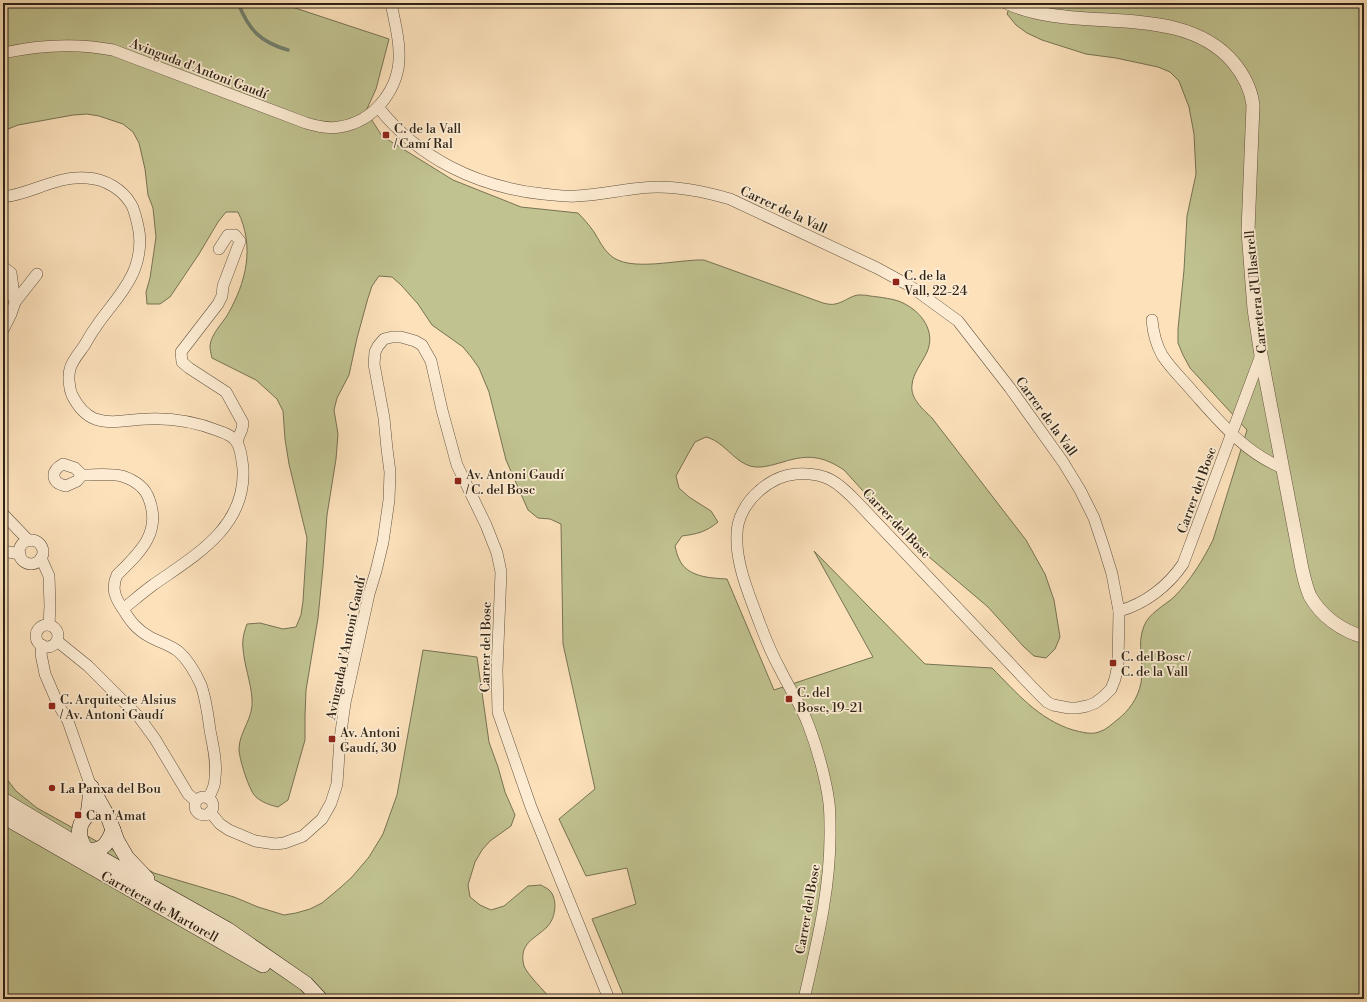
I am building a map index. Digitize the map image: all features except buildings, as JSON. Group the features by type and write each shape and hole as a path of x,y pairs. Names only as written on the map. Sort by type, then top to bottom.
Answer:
{"main road":[{"path":"91,787 89,808 83,821 80,838 93,861 112,878"},
{"path":"91,787 111,825 117,841 127,858 158,890"},
{"path":"3,800 86,850 228,930 306,984 320,999"},
{"path":"24,812 46,818 65,827 99,814 105,816 111,825 107,844 99,849 86,850 69,848 50,843"},
{"name":"Carretera de Martorell","path":"3,816 228,944 314,999"}],"street":[{"path":"378,107 393,85 398,71 399,52 392,3"},
{"name":"Carretera d'Ullastrell","path":"1008,3 1024,9 1046,14 1135,22 1180,29 1214,43 1226,54 1240,71 1252,95 1253,105 1248,230 1254,309 1302,569 1311,596 1322,612 1333,622 1346,630 1364,637"},
{"name":"Avinguda d'Antoni Gaudí","path":"3,53 20,49 76,46 98,47 113,50 313,125 339,127 362,119 378,107"},
{"name":"Carrer de la Vall","path":"378,107 409,141 436,159 482,181 526,192 575,196 658,187 683,188 710,193 730,198 877,268 910,286 958,322 1010,388 1063,462 1080,490 1096,526 1112,574 1118,611"},
{"path":"3,197 20,194 59,180 88,178 100,180 117,188 128,199 135,211 140,245 136,266 132,276 70,368 69,381 72,394 79,406 87,415 95,419 111,422 147,419 169,419 189,422 206,426 230,436 237,441"},
{"path":"123,609 206,547 226,526 235,510 240,495 243,478 242,464 237,441 242,429 242,423 226,392 182,362 180,352 218,304 222,296 223,286 240,241 235,235 228,235 219,249"},
{"path":"3,267 11,273 15,300"},
{"path":"3,330 11,314 15,300 37,274"},
{"path":"3,290 15,300"},
{"path":"1152,320 1156,341 1162,354 1174,370 1231,434 1254,453 1268,462 1283,468"},
{"name":"Carrer del Bosc","path":"375,352 384,339 401,337 422,345 431,361 442,410 457,465 486,526 497,553 501,572 497,677 498,712 531,807 609,999"},
{"name":"Avinguda d'Antoni Gaudí","path":"210,812 220,824 229,830 255,841 275,844 284,843 303,836 322,819 331,803 338,784 340,739 345,703 369,594 383,542 389,500 390,482 388,457 384,418 374,364 375,352"},
{"name":"Carrer del Bosc","path":"804,999 827,886 830,840 829,803 822,767 808,724 772,653 744,580 736,533 744,510 751,498 764,487 785,476 806,474 822,476 832,480 855,499 1047,702 1053,705 1077,708 1087,706 1095,703 1103,697 1111,689 1116,679 1118,664 1118,611 1126,609 1161,590 1180,568 1188,552 1231,434 1262,355"},
{"path":"82,475 122,476 131,480 145,490 152,505 154,522 150,536 143,547 117,575 113,588 115,595 131,623 149,637 179,652 188,662 201,687 208,714 216,772 214,786 208,798"},
{"path":"3,514 29,541"},
{"path":"33,540 41,545 43,554 34,564 29,564 22,559 20,554 21,546 29,541 33,540"},
{"path":"3,551 20,554"},
{"path":"41,558 49,576 49,625"},
{"path":"42,626 54,626 57,630 57,641 50,646 42,645 37,640 37,632 42,626"},
{"path":"57,641 88,666 139,717 155,739 188,794 196,801"},
{"path":"42,645 41,654 45,674 58,704 68,721 91,787"},
{"path":"200,797 208,798 212,805 210,812 203,814 197,812 195,807 196,801 200,797"}],"green space":[{"path":"3,3 289,3 292,7 389,39 376,89 366,111 382,136 453,180 521,207 578,213 592,229 605,250 618,260 629,263 654,264 704,260 829,304 841,302 858,295 863,295 896,300 910,307 926,323 930,337 927,352 916,372 913,381 913,395 918,404 932,418 1026,540 1045,574 1054,600 1060,637 1055,649 1046,658 1034,656 988,607 902,534 844,470 822,459 808,457 792,459 766,466 754,467 741,462 716,441 710,438 706,437 695,442 676,476 679,488 689,497 711,511 718,522 701,532 682,536 675,546 678,557 687,570 693,573 706,577 727,579 774,690 873,657 814,551 925,664 992,668 1019,696 1049,719 1073,730 1086,733 1096,733 1111,725 1125,713 1140,689 1142,676 1141,640 1146,621 1153,613 1174,597 1196,570 1209,548 1213,540 1247,430 1190,368 1178,343 1187,216 1196,174 1194,134 1189,107 1179,81 1170,72 1158,67 1116,58 1086,54 1042,40 1027,33 1016,25 1007,14 1011,3 1364,3 1364,999 625,999 592,919 636,904 627,868 586,876 559,819 595,789 563,644 561,524 550,519 538,518 528,510 506,460 489,392 479,368 463,347 432,325 418,304 392,277 379,276 372,286 357,338 349,375 337,398 334,410 338,434 336,459 327,515 318,618 306,690 305,740 288,800 278,807 267,804 256,797 253,794 248,782 239,753 241,737 249,719 252,706 244,654 244,636 247,624 260,623 283,629 296,627 301,615 303,601 307,538 289,464 283,411 277,399 256,380 212,358 210,346 212,337 228,314 244,277 247,251 243,225 238,212 226,212 170,297 160,304 147,304 146,292 150,278 156,237 153,208 148,195 145,169 139,143 133,132 123,124 99,116 87,114 73,115 18,125 3,131"},
{"path":"423,650 477,657 489,742 505,792 515,815 511,826 490,841 482,850 475,862 468,885 470,897 480,905 491,910 504,906 528,886 541,885 551,892 555,905 552,920 547,927 525,947 523,958 524,966 532,978 551,999 3,999 3,774 16,791 37,808 154,873 234,897 258,907 284,915 310,909 322,903 352,877 369,857 383,834 397,795"}],"waterway":[{"path":"238,3 251,28 257,34 270,43 288,50"}],"place":[{"name":"C. de la Vall / Camí Ral","path":"386,135"},
{"name":"C. de la Vall, 22-24","path":"896,282"},
{"name":"Av. Antoni Gaudí / C. del Bosc","path":"458,481"},
{"name":"C. del Bosc / C. de la Vall","path":"1113,663"},
{"name":"C. del Bosc, 19-21","path":"789,699"},
{"name":"C. Arquitecte Alsius / Av. Antoni Gaudí","path":"52,706"},
{"name":"Av. Antoni Gaudí, 30","path":"332,739"},
{"name":"La Panxa del Bou","path":"52,788"},
{"name":"Ca n'Amat","path":"78,815"}]}
